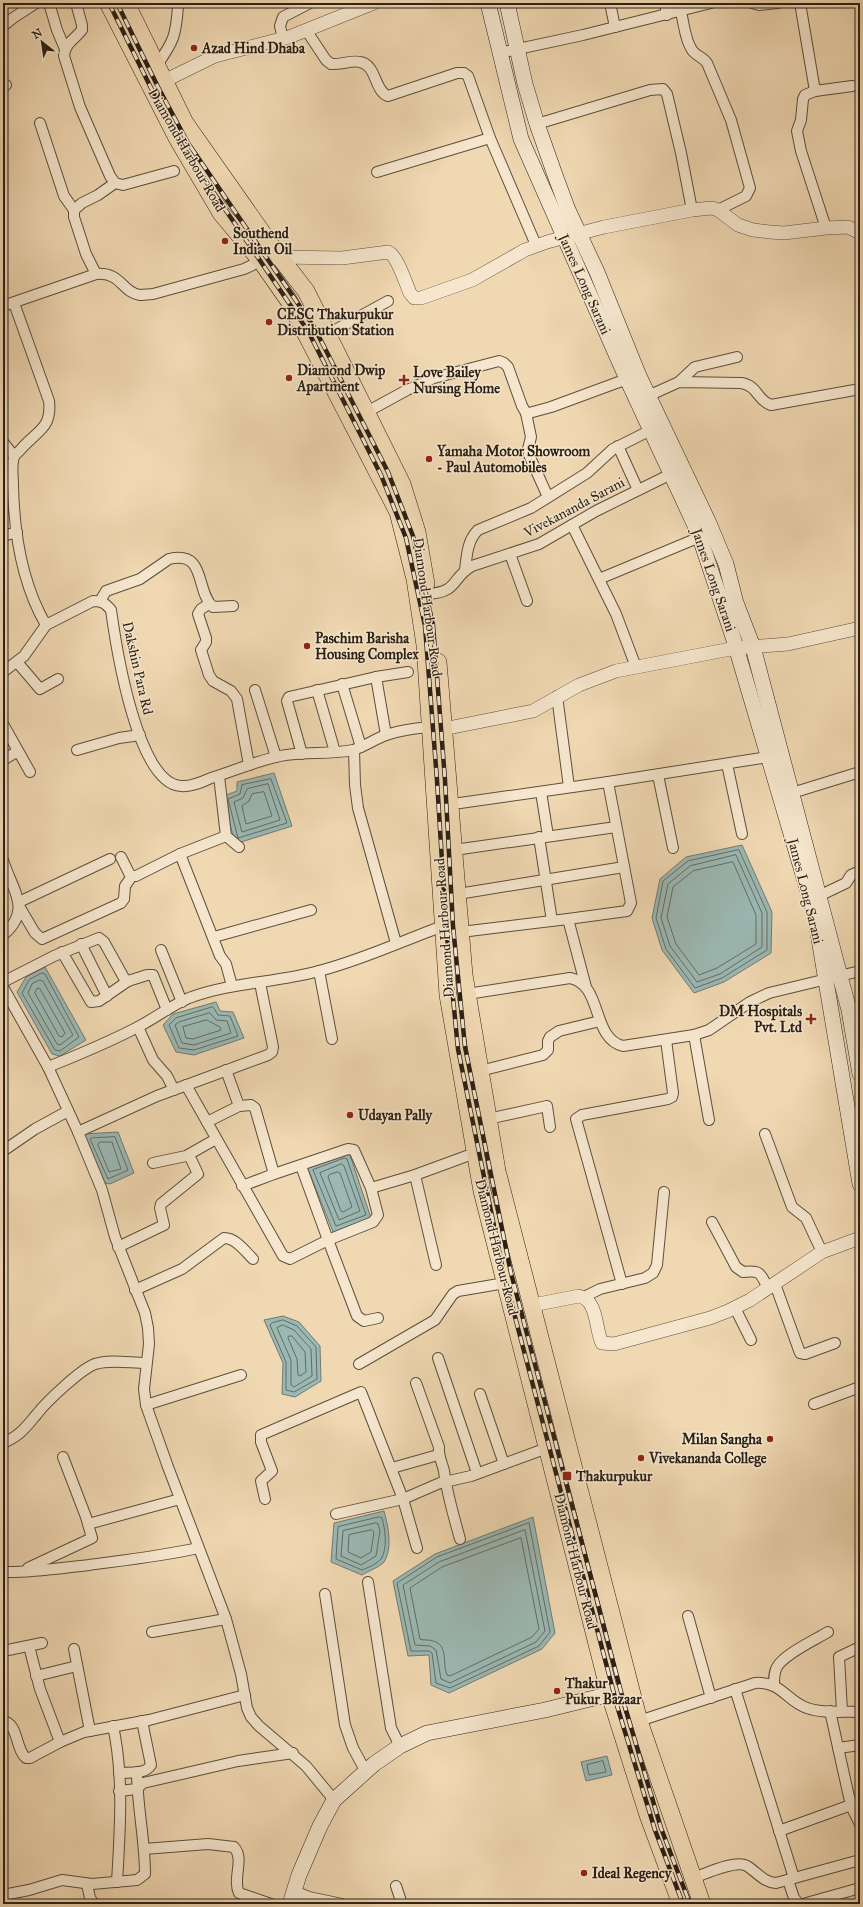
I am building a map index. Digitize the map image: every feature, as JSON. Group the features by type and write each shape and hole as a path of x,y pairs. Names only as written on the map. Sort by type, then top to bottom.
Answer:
{"highway":[{"name":"Diamond Harbour Road","path":"108,3 177,138 221,213 260,261 289,301 398,512 414,579 437,728 443,805 443,926 448,995 482,1190 610,1694 648,1815 681,1904"},
{"name":"Diamond Harbour Road","path":"126,3 185,123 279,257 306,291 402,484 417,532 436,641 437,728"},
{"name":"Diamond Harbour Road","path":"443,805 454,850 467,994 497,1171 533,1305 546,1364 639,1721 702,1904"},
{"path":"446,973 464,971"},
{"path":"527,1369 546,1364"}],"main road":[{"name":"James Long Sarani","path":"488,3 521,139 627,379 651,430 675,472 700,537 736,648 775,756 815,915 860,1184"},
{"path":"507,3 525,84 537,124 568,210 580,234 648,396 675,472 726,564 736,603 753,646 775,756 792,793 850,1010 860,1074"},
{"path":"292,1898 299,1875 320,1826 334,1800 374,1764 400,1746 428,1733 545,1710 631,1689"}],"street":[{"path":"3,26 36,3"},
{"path":"49,3 58,35 65,49"},
{"path":"76,3 82,30 70,41 65,49 64,56 80,107 110,176 115,183 123,185 174,171"},
{"path":"283,39 280,26 283,17 310,3"},
{"path":"164,81 214,56 283,39 374,3"},
{"path":"610,3 615,27"},
{"path":"664,3 667,15"},
{"path":"499,53 681,12 711,3"},
{"path":"752,3 758,5 778,3"},
{"path":"800,3 815,91"},
{"path":"157,66 169,48 176,32 178,6"},
{"path":"3,306 96,274 105,273 114,276 130,290 140,295 153,294 244,269 260,261 279,257 342,258 384,252 392,253 410,293 414,298 421,298 472,280 536,245 565,239 604,227 692,210 718,210 746,196 750,188 731,120 707,63 704,58 695,54 689,44 681,12"},
{"path":"306,30 326,60 331,64 364,63 370,69 381,91 388,96 457,73 464,73 468,76 490,138 536,245"},
{"path":"826,228 801,151 797,131 803,114 803,99 805,95 815,91 852,86"},
{"path":"537,124 650,90 663,90 667,94 670,104 692,210"},
{"path":"40,123 64,196 74,210 74,217 86,254 96,274"},
{"path":"377,172 490,138"},
{"path":"74,210 82,203 98,195 115,183"},
{"path":"718,210 738,225 753,230 784,233 848,227 860,233"},
{"path":"328,334 388,301"},
{"path":"14,303 49,401 50,415 44,427 14,456"},
{"path":"648,396 679,382 696,367 737,357"},
{"path":"350,420 407,390 434,378 499,361 508,367 526,413 531,437 528,449 529,455 548,497"},
{"path":"526,413 551,408 627,379"},
{"path":"679,382 708,381 749,385 754,388 765,403 771,405 831,392 860,389"},
{"path":"465,570 469,543 472,536 478,530 531,508 587,473 607,453 651,430"},
{"path":"3,442 14,456 13,494 23,567 30,592 46,625"},
{"path":"618,446 638,490"},
{"name":"Vivekananda Sarani","path":"428,594 446,591 465,570 539,544 638,490 675,472"},
{"path":"572,525 616,614 636,667"},
{"path":"3,536 17,532"},
{"path":"599,579 700,537"},
{"path":"510,554 527,601"},
{"path":"3,672 24,656 46,625 92,601 100,601 106,591 140,579 174,557 184,559 196,567 209,604 217,608 233,606"},
{"name":"Dakshin Para Rd","path":"100,601 106,603 111,610 126,693 140,735 151,762 159,774 171,783 181,786 192,785 276,757 334,752 358,748 386,735 409,729 437,728"},
{"path":"209,604 201,609 198,614 206,638 206,642 202,648 202,654 214,681 230,691 237,698 249,765"},
{"path":"437,728 528,712 543,706 558,696 596,678 636,667 736,648 788,644 860,628"},
{"path":"18,662 40,689 58,679"},
{"path":"302,754 286,701 289,697 342,684 408,672"},
{"path":"376,677 386,735"},
{"path":"342,684 358,748 354,785 358,808 396,943"},
{"path":"255,690 276,757"},
{"path":"317,690 334,752"},
{"path":"558,696 569,787"},
{"path":"3,724 30,772"},
{"path":"77,750 119,738 140,735"},
{"path":"3,760 18,751"},
{"path":"443,805 658,775 775,756"},
{"path":"727,764 742,834"},
{"path":"792,793 860,772"},
{"path":"658,775 673,848"},
{"path":"219,776 226,836 239,847"},
{"path":"461,932 627,911 632,903 608,782"},
{"path":"541,792 546,879 552,921"},
{"path":"454,850 544,836 616,828"},
{"path":"3,860 19,904 36,933 42,939 121,903 124,899 125,886 132,876 180,854 226,836"},
{"path":"180,854 214,937 220,956 226,964 232,986"},
{"path":"122,857 129,873 132,876"},
{"path":"19,904 110,858"},
{"path":"458,894 624,867"},
{"path":"820,896 846,883 851,875 860,871"},
{"path":"3,934 14,925 19,916 19,904"},
{"path":"214,937 311,910"},
{"path":"568,919 586,987 600,1021 609,1037 616,1044 624,1046 694,1035 710,1030 750,1002 769,993 841,977 860,971"},
{"path":"48,1067 138,1028 182,1002 209,992 232,986 260,983 319,971 367,956 396,943 443,926"},
{"path":"3,982 62,952 95,939 102,939 120,973 128,981"},
{"path":"81,944 107,996"},
{"path":"161,950 182,1002"},
{"path":"62,952 91,1002 95,1002 107,996 128,981 147,975 153,975 168,1010"},
{"path":"319,971 332,1039"},
{"path":"467,994 570,978 579,980 586,987"},
{"path":"78,1132 186,1085 256,1060 272,1052 273,1047 260,983"},
{"path":"3,987 48,1067 78,1132 102,1190 118,1247 145,1313 149,1344 144,1389 146,1405 198,1548 226,1619 235,1651 247,1708 259,1726 294,1754 334,1800"},
{"path":"480,1071 544,1054 548,1050 548,1041 554,1034 600,1021"},
{"path":"138,1028 152,1060 167,1076 174,1090"},
{"path":"694,1035 709,1120"},
{"path":"622,1284 576,1119 582,1115 668,1099 672,1096 674,1093 666,1040"},
{"path":"226,1070 239,1106"},
{"path":"186,1085 242,1186 286,1259 294,1258 328,1240 373,1222 378,1216 371,1188 354,1150 348,1148 242,1186"},
{"path":"207,1122 239,1106 251,1105 255,1108 274,1174"},
{"path":"488,1119 547,1106 550,1127"},
{"path":"3,1150 35,1129 68,1111"},
{"path":"765,1134 792,1207 806,1218 822,1252"},
{"path":"153,1163 188,1155 216,1139"},
{"path":"371,1188 415,1175 475,1153"},
{"path":"118,1247 164,1225 160,1208 162,1204 198,1174 188,1155"},
{"path":"300,1166 357,1316 364,1321 378,1318"},
{"path":"415,1175 436,1265"},
{"path":"584,1297 600,1289 645,1278 653,1273 658,1265 664,1192"},
{"path":"712,1222 736,1267 744,1272 754,1270 758,1272 771,1286 800,1353 805,1354 835,1343"},
{"path":"135,1290 182,1269 224,1238 229,1238 235,1241 253,1259"},
{"path":"533,1305 579,1296 584,1297 592,1306 599,1338 602,1343 607,1345 710,1318 735,1308 822,1252 860,1238"},
{"path":"359,1364 435,1320 453,1294 458,1291 505,1283"},
{"path":"735,1308 751,1340"},
{"path":"438,1358 478,1474"},
{"path":"3,1443 24,1431 49,1401 94,1364 106,1362 146,1363"},
{"path":"146,1405 241,1375"},
{"path":"416,1383 439,1447 438,1455 444,1471 444,1482 460,1539"},
{"path":"814,1404 860,1387"},
{"path":"265,1499 261,1481 272,1471 261,1442 261,1435 361,1392 392,1468 403,1499 417,1548"},
{"path":"480,1394 504,1464"},
{"path":"336,1514 403,1499 444,1482 478,1474 547,1448"},
{"path":"392,1468 438,1455"},
{"path":"19,1573 92,1538 63,1457"},
{"path":"88,1524 180,1499"},
{"path":"3,1572 19,1573 137,1559 198,1548"},
{"path":"368,1582 391,1728 400,1746"},
{"path":"325,1594 345,1725 353,1748 366,1772"},
{"path":"688,1616 711,1698"},
{"path":"152,1632 226,1619"},
{"path":"774,1685 774,1672 777,1665 784,1658 828,1632"},
{"path":"3,1651 42,1643"},
{"path":"29,1646 36,1676 60,1742"},
{"path":"842,1711 839,1657 860,1647"},
{"path":"74,1649 90,1731"},
{"path":"36,1676 77,1666"},
{"path":"639,1721 755,1683 774,1685 806,1708 830,1711 860,1712"},
{"path":"735,1690 779,1831 791,1879 794,1898 798,1904"},
{"path":"3,1721 8,1722 11,1726 20,1750 26,1758 35,1757 60,1742 90,1731 142,1721 245,1695"},
{"path":"830,1711 851,1805 860,1824"},
{"path":"119,1772 137,1772 147,1770 151,1765 142,1721"},
{"path":"113,1726 118,1753 119,1772 117,1882"},
{"path":"838,1748 860,1746"},
{"path":"119,1791 137,1789 142,1783 238,1761 294,1754"},
{"path":"3,1895 28,1890 62,1880 87,1884 137,1880 142,1877 144,1874 144,1850 142,1821 137,1789 137,1772"},
{"path":"779,1831 851,1805"},
{"path":"144,1850 208,1844 234,1847 238,1852 237,1884 239,1893 271,1904"},
{"path":"693,1878 735,1864 745,1865 770,1882 791,1879 860,1860"},
{"path":"87,1884 90,1898 94,1904"},
{"path":"396,1886 402,1904"},
{"path":"803,1904 860,1888"},
{"path":"292,1898 316,1899 342,1904"}],"water":[{"path":"5,471 13,513 3,517 3,472"},
{"path":"274,773 292,826 235,844 223,796 237,791 237,782"},
{"path":"742,845 772,912 771,953 724,982 694,993 662,950 652,918 660,879 686,857"},
{"path":"45,967 86,1040 60,1056 52,1054 17,992 26,977"},
{"path":"216,1002 220,1011 233,1012 244,1038 194,1055 176,1052 163,1025 173,1014"},
{"path":"118,1132 134,1173 110,1184 104,1183 83,1134"},
{"path":"349,1152 371,1218 333,1232 307,1166"},
{"path":"283,1316 299,1322 320,1346 321,1381 295,1397 282,1394 283,1363 264,1320"},
{"path":"384,1511 389,1543 387,1556 382,1564 362,1575 331,1562 334,1523"},
{"path":"533,1517 555,1633 542,1649 449,1693 431,1685 429,1655 408,1656 393,1581 435,1554"},
{"path":"607,1756 612,1775 586,1781 581,1762"}],"railway":[{"path":"109,3 152,90 182,146 308,331 381,475 406,538 425,626 437,780 446,926 458,1049 504,1275 618,1709 655,1830 683,1904"},
{"path":"117,3 158,87 188,143 314,327 388,472 413,536 433,625 445,780 453,926 465,1047 511,1273 625,1707 661,1828 690,1904"}],"place":[{"name":"Azad Hind Dhaba","path":"194,48"},
{"name":"Southend Indian Oil","path":"225,241"},
{"name":"CESC Thakurpukur Distribution Station","path":"269,322"},
{"name":"Diamond Dwip Apartment","path":"289,378"},
{"name":"Love Bailey Nursing Home","path":"404,380"},
{"name":"Yamaha Motor Showroom - Paul Automobiles","path":"429,459"},
{"name":"Paschim Barisha Housing Complex","path":"307,646"},
{"name":"DM Hospitals Pvt. Ltd","path":"811,1019"},
{"name":"Udayan Pally","path":"350,1115"},
{"name":"Milan Sangha","path":"770,1439"},
{"name":"Vivekananda College","path":"641,1458"},
{"name":"Thakurpukur","path":"567,1476"},
{"name":"Thakur Pukur Bazaar","path":"557,1691"},
{"name":"Ideal Regency","path":"584,1873"}]}
